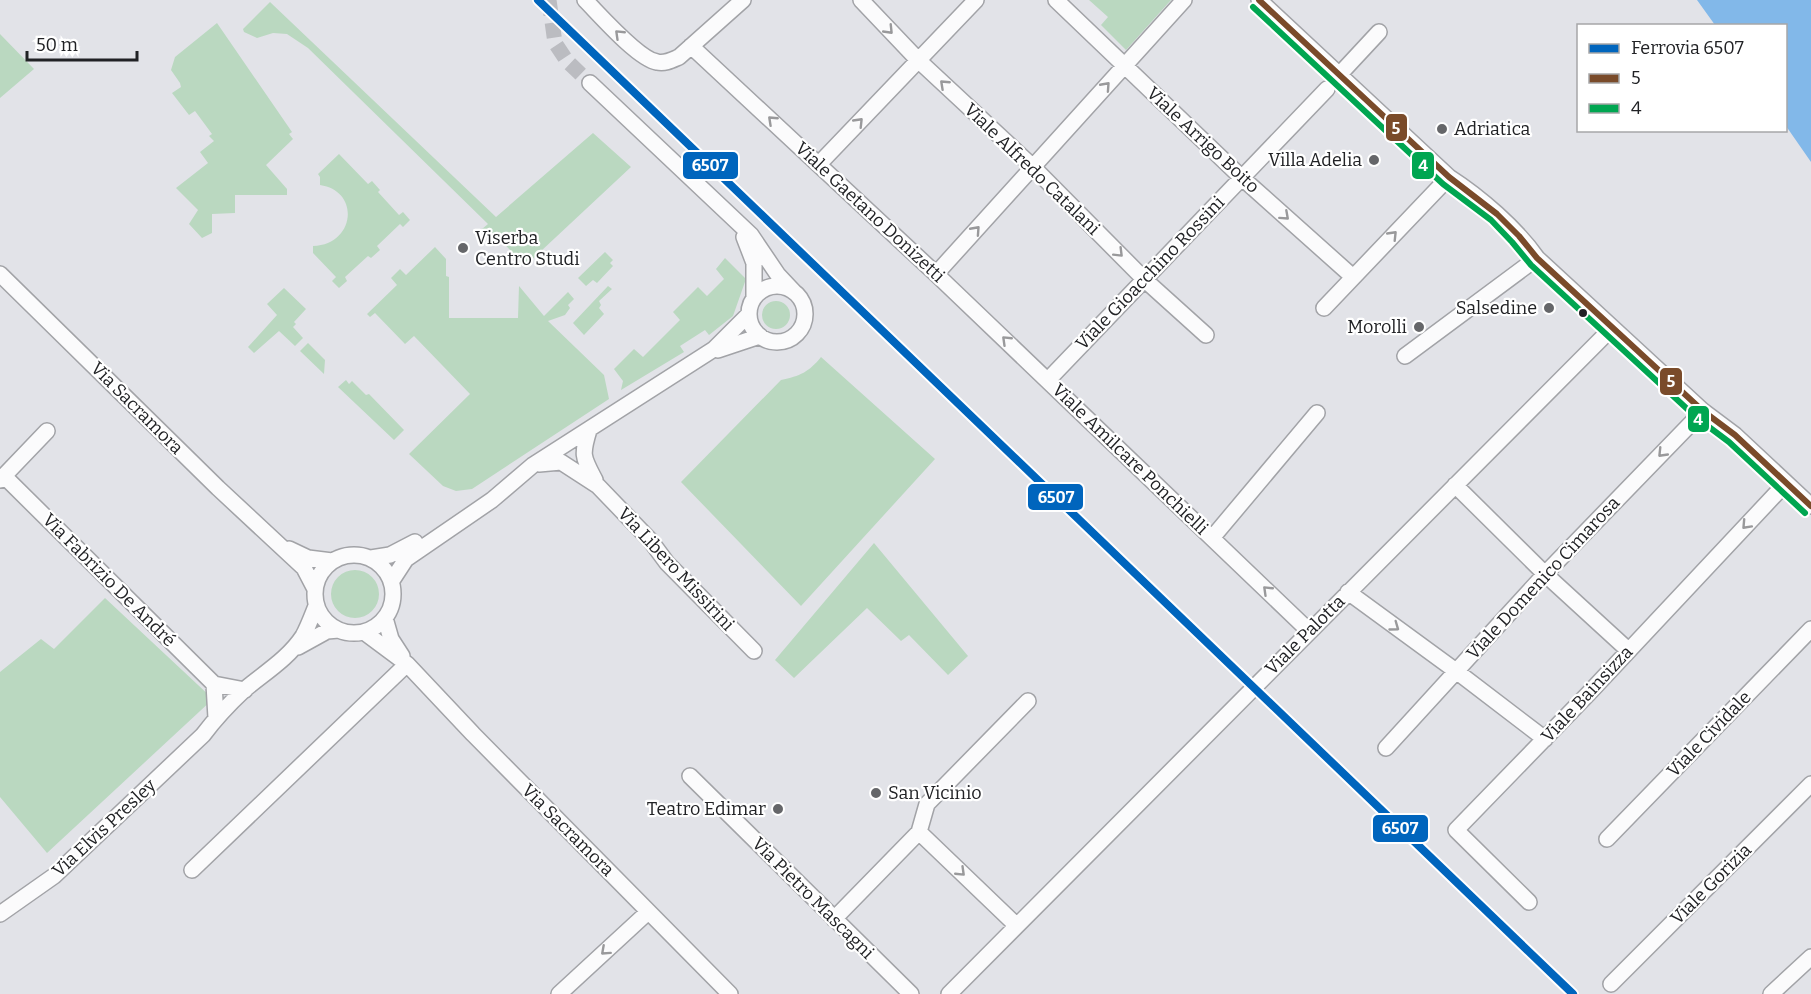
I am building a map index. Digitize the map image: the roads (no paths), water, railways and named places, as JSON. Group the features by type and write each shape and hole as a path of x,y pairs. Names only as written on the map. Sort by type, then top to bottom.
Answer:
{"street":[{"path":"585,0 638,52 657,63 668,62 692,46 737,2"},
{"name":"Viale Alfredo Catalani","path":"861,0 918,60 1033,167 1145,280 1206,335"},
{"path":"819,164 976,0"},
{"name":"Viale Arrigo Boito","path":"1056,0 1241,177 1353,277"},
{"path":"936,274 1184,0"},
{"path":"1259,0 1449,177 1466,188 1517,234 1537,258 1612,328 1703,411 1735,435 1811,506"},
{"path":"1339,75 1379,32"},
{"name":"Viale Gaetano Donizetti","path":"692,46 1048,380"},
{"path":"590,83 751,235 804,308 800,330 786,340 777,342 760,336 754,330 749,314"},
{"name":"Viale Gioacchino Rossini","path":"1048,380 1327,89"},
{"path":"1324,309 1449,177"},
{"path":"702,358 749,314 754,297 754,263 734,219"},
{"path":"1406,356 1537,258"},
{"name":"Via Sacramora","path":"0,274 218,488 304,568 315,588"},
{"path":"754,297 769,287 778,286 794,292"},
{"name":"Viale Palotta","path":"949,994 1612,328"},
{"path":"391,582 406,559 492,500 533,465 702,358 722,347 760,336"},
{"name":"Viale Amilcare Ponchielli","path":"1048,380 1309,631"},
{"name":"Viale Domenico Cimarosa","path":"1386,748 1545,574 1703,411"},
{"name":"Viale Amilcare Ponchielli","path":"1212,538 1317,413"},
{"name":"Via Libero Missirini","path":"589,430 584,460 598,486"},
{"name":"Via Fabrizio De André","path":"47,431 2,478 214,684"},
{"name":"Via Libero Missirini","path":"533,465 561,462 598,486 650,540 667,563 754,651"},
{"name":"Viale Bainsizza","path":"1529,902 1456,830 1786,483"},
{"path":"1455,485 1545,574 1628,650"},
{"path":"371,558 380,564 391,582 393,594 391,607 385,618 375,627 364,632 351,633 339,630 325,621 316,606 315,588 318,578 332,561 343,556 371,558 390,555 404,549 465,508 507,486"},
{"name":"Via Sacramora","path":"275,541 308,558 332,561"},
{"path":"1348,592 1545,739"},
{"name":"Via Elvis Presley","path":"293,650 302,637 316,606"},
{"name":"Via Sacramora","path":"385,618 391,639 406,664"},
{"name":"Viale Cividale","path":"1607,839 1811,629"},
{"name":"Via Elvis Presley","path":"0,914 54,876 202,735 245,690 293,650 327,631 339,630"},
{"name":"Via Sacramora","path":"364,632 406,664 472,734 730,994"},
{"path":"192,870 406,664"},
{"name":"Via Elvis Presley","path":"202,735 221,723 250,695 264,676"},
{"path":"216,718 214,684 245,690"},
{"path":"834,919 919,832 927,804 1028,701"},
{"name":"Via Pietro Mascagni","path":"690,777 911,994"},
{"name":"Viale Gorizia","path":"1611,984 1811,784"},
{"path":"919,832 1016,925"},
{"path":"559,994 648,912"},
{"path":"1771,994 1811,957"}],"water":[{"path":"1697,0 1811,0 1811,162 1787,127 1787,24 1714,24"}],"tunnel":[{"path":"549,0 555,43 567,61 590,83"}],"rail line":[{"name":"6507","path":"538,0 1573,994"}],"place":[{"name":"Adriatica","path":"1442,129"},
{"name":"Villa Adelia","path":"1374,160"},
{"name":"Viserba Centro Studi","path":"463,248"},
{"name":"Salsedine","path":"1549,308"},
{"name":"Morolli","path":"1419,327"},
{"name":"San Vicinio","path":"876,793"},
{"name":"Teatro Edimar","path":"778,809"}]}
